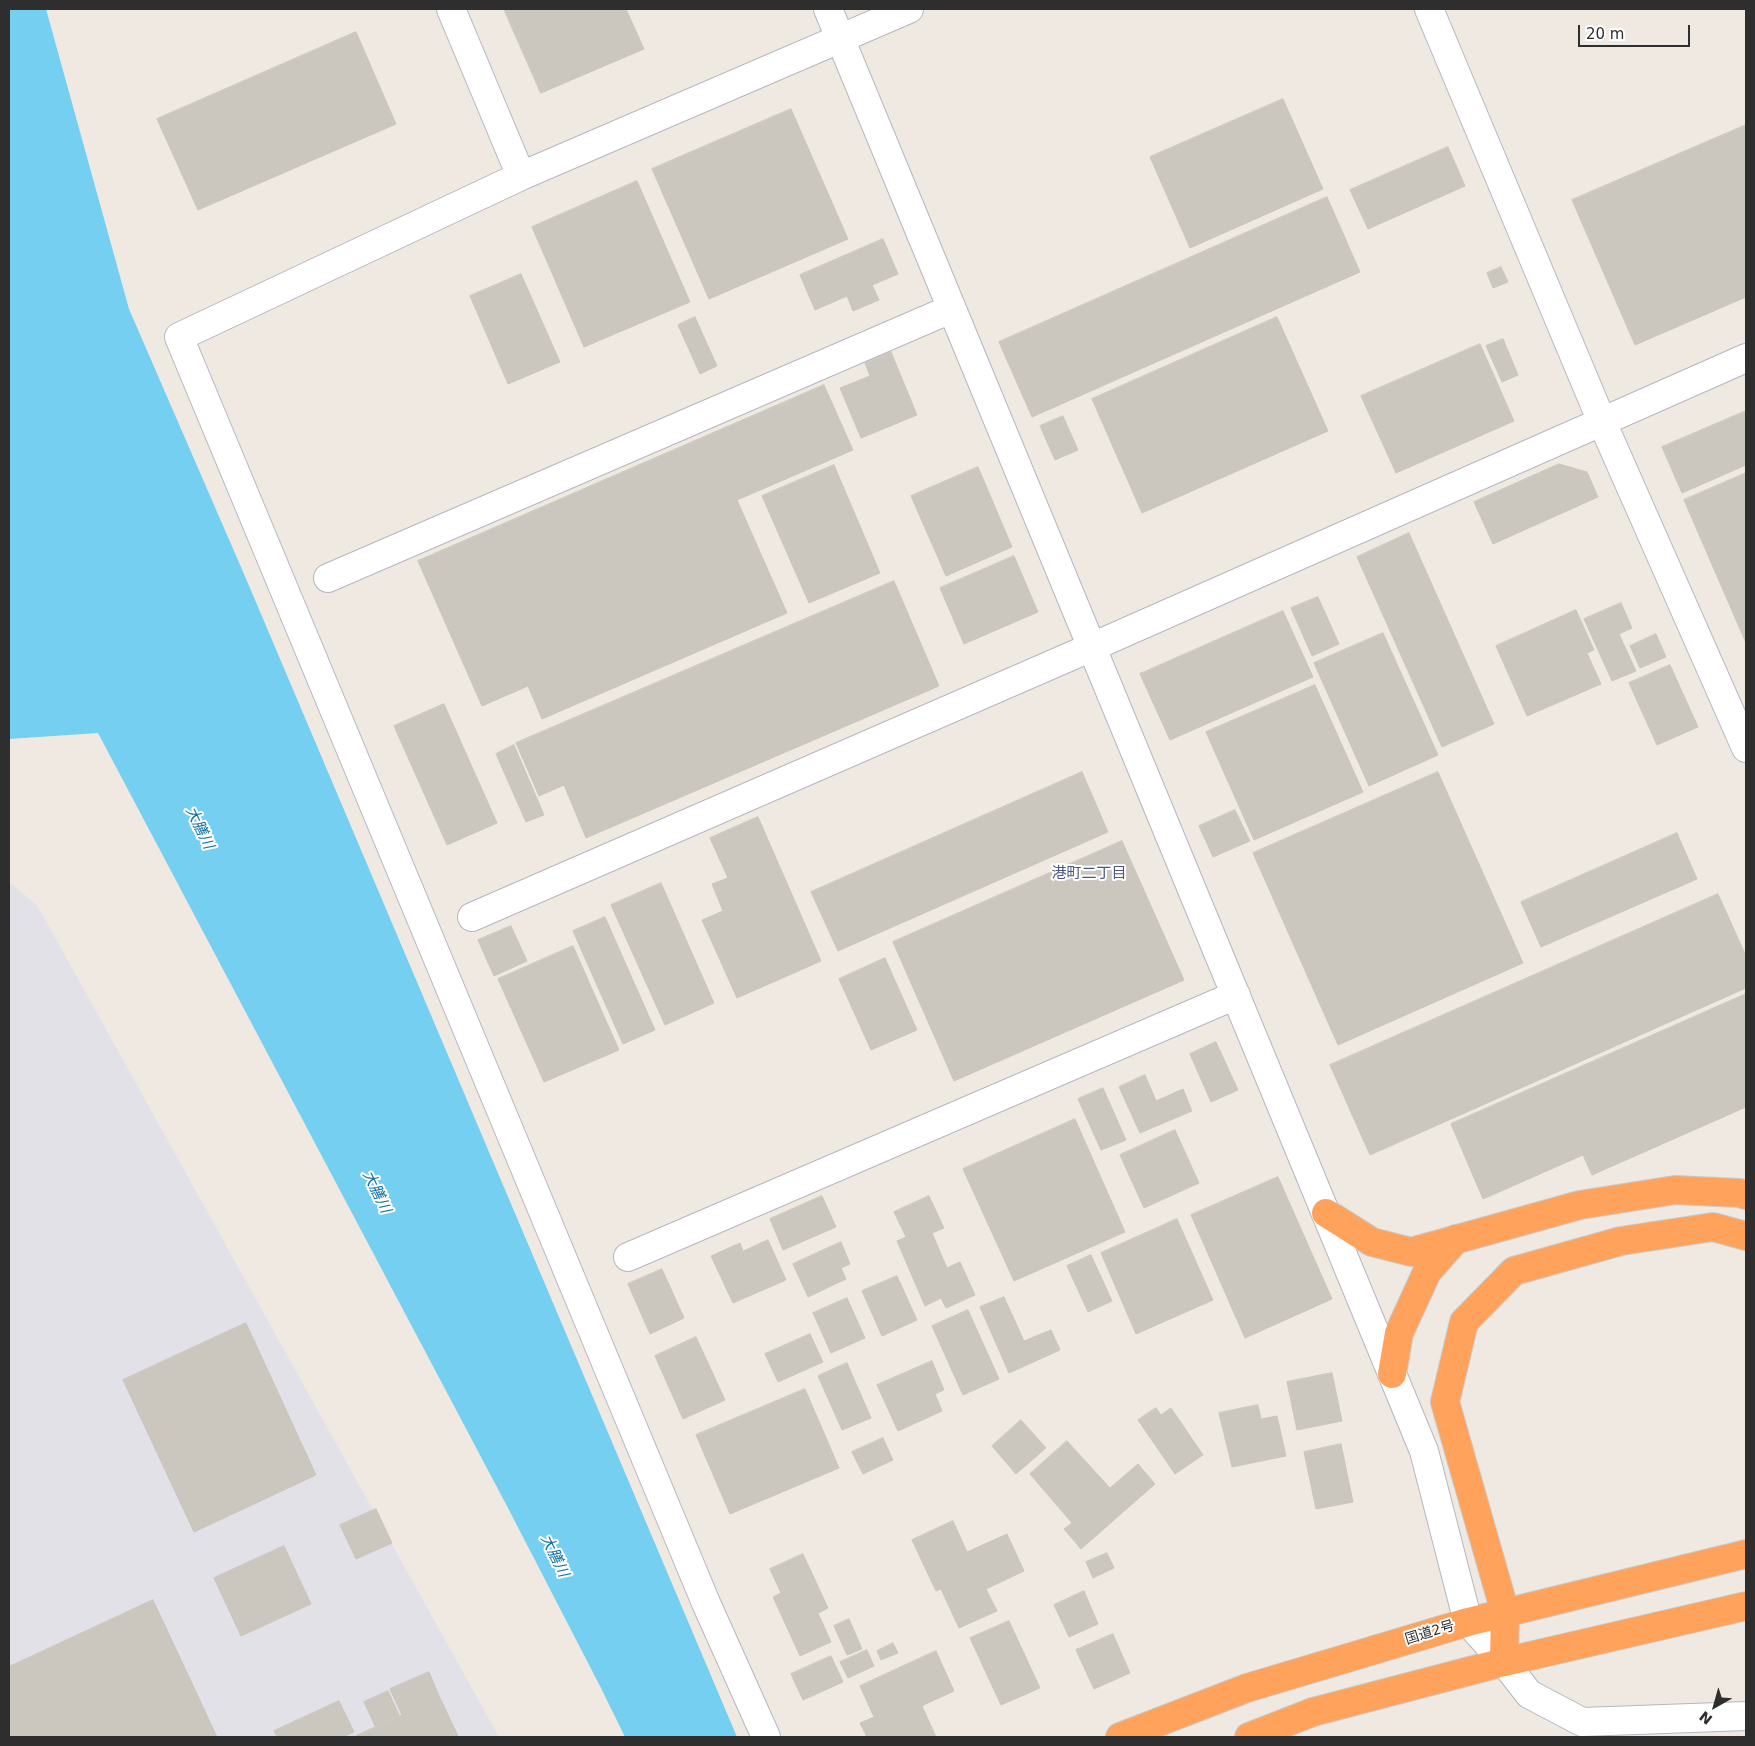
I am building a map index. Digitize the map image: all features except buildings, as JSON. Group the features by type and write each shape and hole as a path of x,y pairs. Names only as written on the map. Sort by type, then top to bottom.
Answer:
{"highway":[{"path":"1326,1213 1372,1242 1411,1252 1580,1205 1675,1190 1739,1193 1746,1195"},
{"path":"1504,1662 1505,1612 1445,1402 1464,1322 1514,1271 1621,1241 1713,1227 1746,1236"},
{"path":"1392,1374 1399,1333 1427,1272 1456,1239"},
{"name":"国道2号","path":"1120,1737 1247,1688 1468,1622 1746,1554"},
{"path":"1249,1737 1314,1712 1504,1662 1746,1606"}],"street":[{"path":"451,9 521,176"},
{"path":"828,9 1424,1450 1468,1622 1504,1662 1529,1694 1582,1722 1746,1716"},
{"path":"766,1737 706,1603 179,337 521,176 909,9"},
{"path":"1429,9 1602,422 1746,748"},
{"path":"328,578 951,309"},
{"path":"472,916 1092,648 1746,358"},
{"path":"628,1257 1236,995"}],"shaded area":[{"path":"9,882 37,905 499,1737 9,1737"}],"water":[{"name":"大膳川","path":"9,9 46,9 129,309 247,581 737,1737 625,1737 508,1508 98,733 9,739"}],"district":[{"name":"港町二丁目","path":"1089,874"}]}
